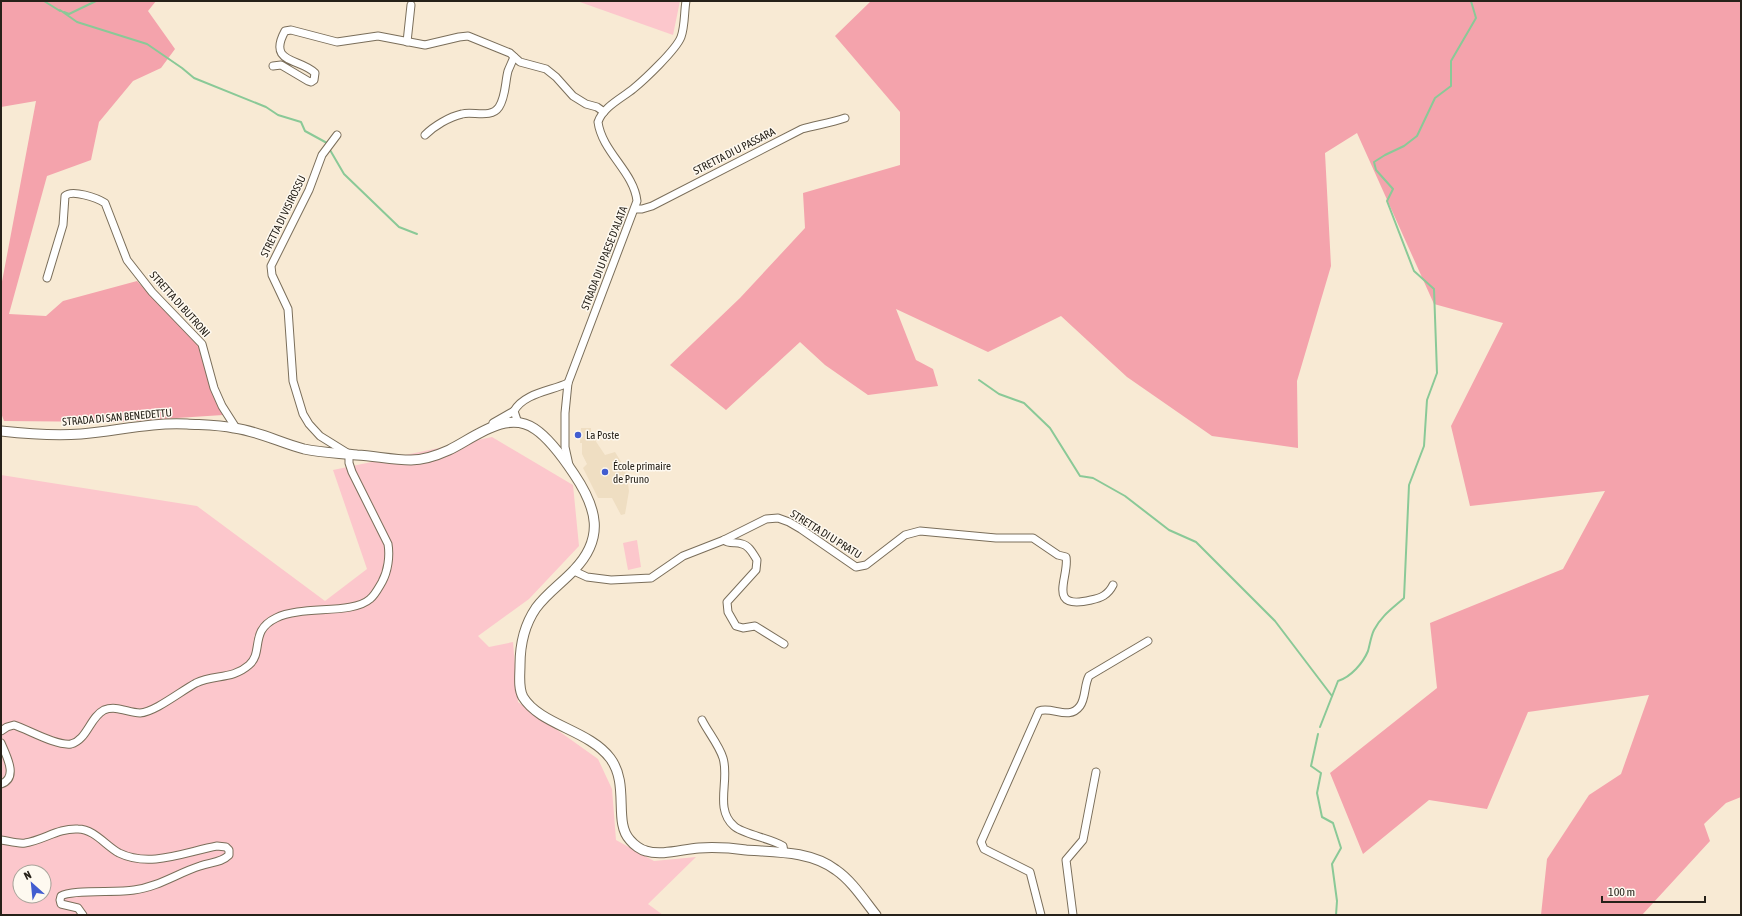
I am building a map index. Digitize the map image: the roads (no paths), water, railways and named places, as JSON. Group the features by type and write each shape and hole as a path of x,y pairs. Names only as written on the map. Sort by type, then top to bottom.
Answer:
{"street":[{"path":"273,66 281,65 308,81 311,82 314,80 315,73 311,69 284,57 280,53 279,49 285,31 291,30 337,42 378,36 425,45 468,36 510,52 520,62 546,70 556,77 573,96 586,104 597,107 604,112 656,68 677,44 682,31 686,1"},
{"path":"407,42 411,5"},
{"path":"425,135 430,130 455,116 464,113 489,114 494,112 499,106 505,89 508,72 514,57"},
{"name":"STRADA DI U PAESE D'ALATA","path":"569,468 565,447 565,413 568,383 637,201 636,194 630,180 611,153 599,128 598,122 604,112"},
{"name":"STRETTA DI U PASSARA","path":"635,209 642,209 652,206 802,130 816,125 830,124 845,118"},
{"name":"STRETTA DI VISIROSSU","path":"337,135 322,155 309,190 271,266 272,275 288,309 293,381 303,414 309,424 320,436 349,454"},
{"name":"STRETTA DI BUTRONI","path":"47,278 63,225 65,196 70,193 86,195 105,203 127,260 152,292 202,344 214,388 222,406 236,428"},
{"path":"487,430 490,424 501,420 531,396 568,383"},
{"path":"514,411 518,423"},
{"name":"STRADA DI SAN BENEDETTU","path":"1,431 38,435 81,434 150,424 236,428 305,449 413,460 433,456 451,449 487,430 509,423 518,423 537,429 569,468 588,499 593,512 595,528 594,540 588,554 574,571 546,596 536,608 528,624 520,650 520,690 523,697 529,705 540,714 591,740 611,758 620,782 623,831 627,838 635,845 648,852 701,848 784,852 802,855 826,864 837,871 876,915"},
{"path":"1,731 7,726 14,725 60,743 71,744 78,741 99,713 106,710 115,708 140,713 150,711 197,683 210,678 225,677 238,673 254,659 260,632 266,624 276,618 291,612 347,607 359,605 370,600 385,577 390,552 388,544 352,472 349,463 349,454"},
{"name":"STRETTA DI U PRATU","path":"574,571 587,577 611,580 651,578 682,556 724,540 766,519 778,518 801,529 856,567 862,567 905,535 920,531 996,538 1032,538 1058,555 1066,557 1067,563 1062,584 1064,596 1069,601 1076,603 1096,599 1110,592 1113,585"},
{"path":"724,540 728,544 742,543 750,548 757,560 756,570 727,602 728,612 736,626 743,628 755,626 784,644"},
{"path":"1041,915 1030,872 984,849 981,842 1039,711 1044,709 1063,714 1073,711 1080,706 1083,699 1085,684 1089,676 1148,641"},
{"path":"702,720 723,758 725,769 722,795 727,818 735,827 783,846 784,852"},
{"path":"1,743 10,765 10,776 6,782 1,784"},
{"path":"1073,915 1066,860 1084,840 1096,772"},
{"path":"1,840 25,843 56,832 68,829 80,829 92,834 118,852 143,860 217,846 226,847 228,850 229,855 224,860 201,865 154,885 134,890 112,892 73,892 61,896 61,904 78,908 83,915"}],"waterway":[{"path":"44,1 60,11"},
{"path":"64,12 69,14 96,1"},
{"path":"1320,727 1338,681 1352,673 1360,665 1368,651 1372,635 1380,620 1404,598 1409,485 1424,446 1427,400 1437,373 1434,289 1414,271 1387,201 1393,189 1376,170 1374,162 1404,146 1417,136 1435,98 1451,86 1451,61 1476,18 1471,1"},
{"path":"60,10 77,22 147,44 194,78 266,107 278,115 301,122 305,131 327,143"},
{"path":"330,150 344,174 399,227 417,234"},
{"path":"979,380 999,394 1024,403 1050,428 1080,476 1093,478 1125,496 1169,530 1196,542 1275,621 1332,696"},
{"path":"1318,734 1311,766 1321,773 1317,793 1322,817 1333,823 1341,848 1332,864 1337,901 1336,915"}],"place":[{"name":"La Poste","path":"578,435"},
{"name":"École primaire de Pruno","path":"605,472"}]}
